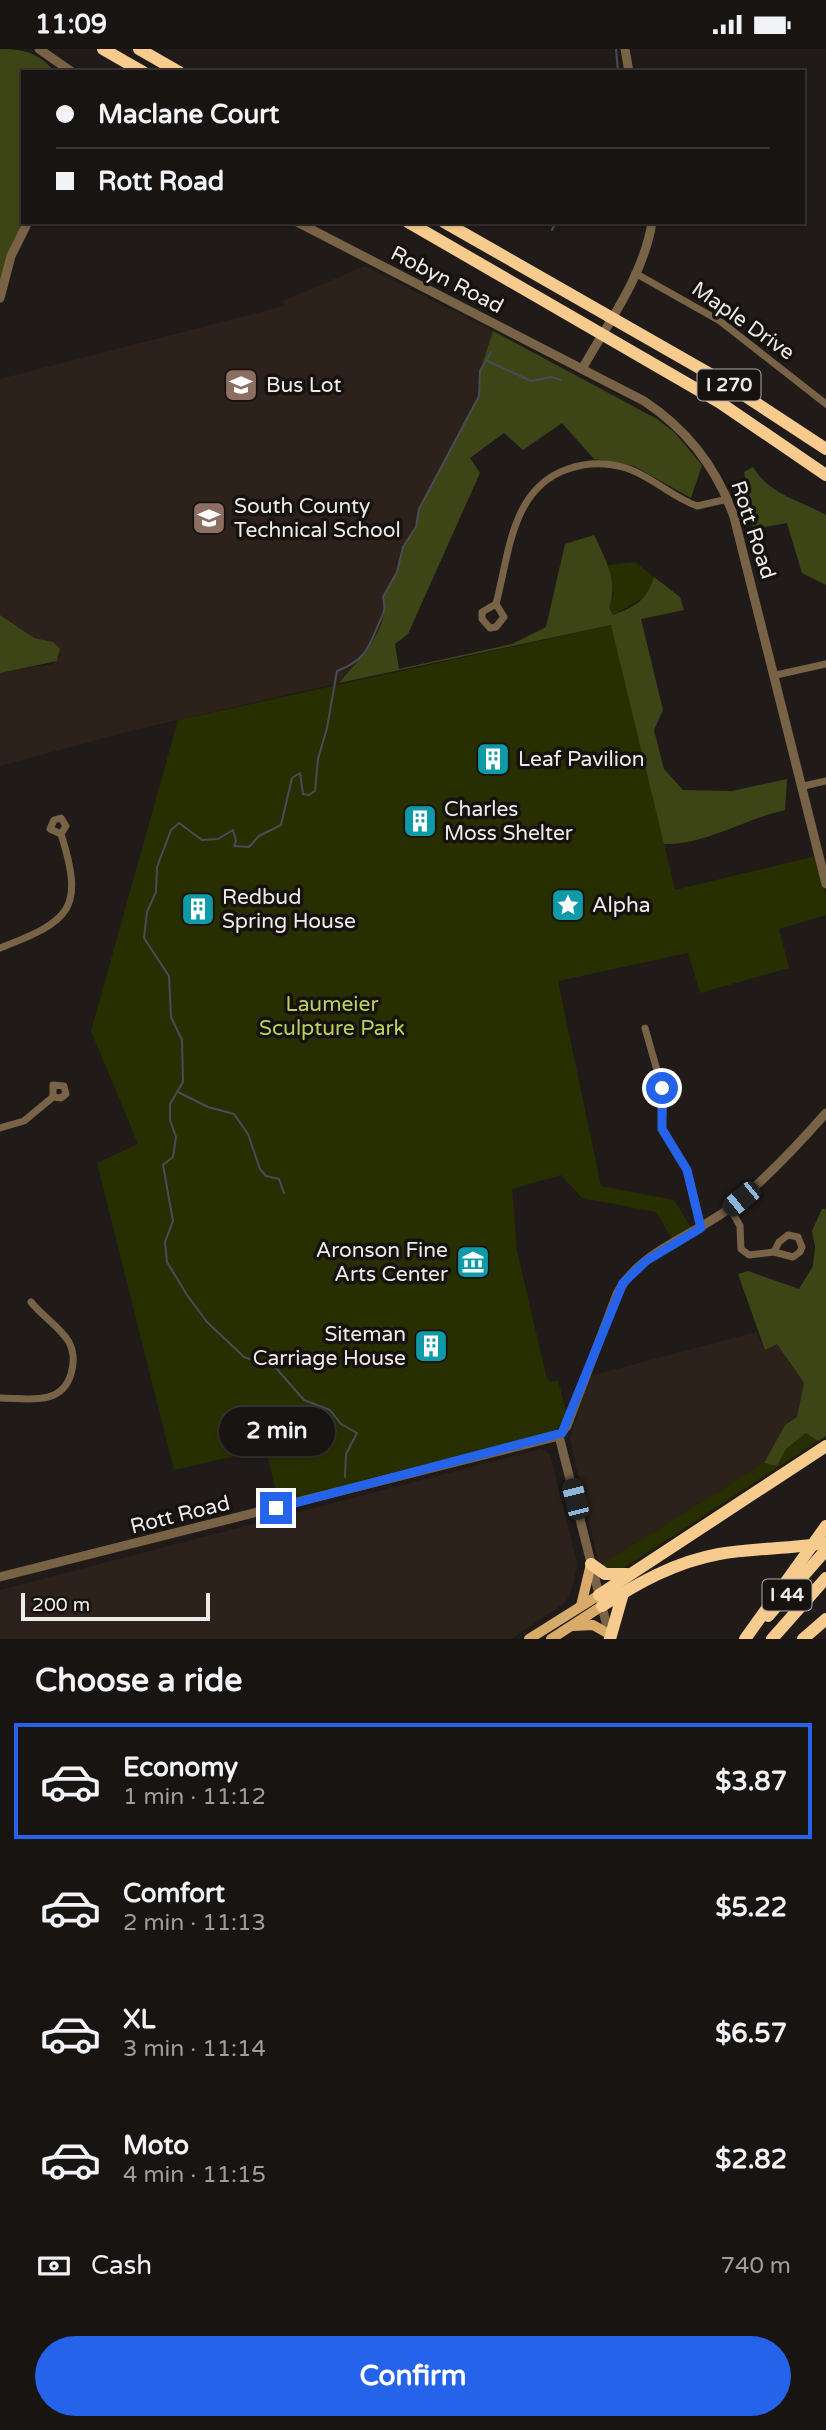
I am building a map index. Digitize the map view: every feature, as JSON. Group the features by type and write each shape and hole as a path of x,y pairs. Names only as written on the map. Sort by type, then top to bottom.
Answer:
{"highway":[{"path":"103,49 140,70"},
{"path":"139,49 176,70"},
{"name":"I 270","path":"412,224 719,402 826,475"},
{"name":"I 270","path":"448,224 734,388 826,449"},
{"path":"600,1601 631,1574 826,1446"},
{"path":"746,1639 826,1526"},
{"path":"600,1601 694,1560 740,1551 826,1543"},
{"name":"I 44","path":"746,1639 826,1550"},
{"path":"591,1564 605,1574 631,1574"},
{"name":"I 44","path":"772,1639 826,1578"},
{"path":"610,1637 623,1593"},
{"path":"803,1639 826,1619"}],"main road":[{"path":"581,1606 591,1564"},
{"path":"529,1639 581,1606 600,1601"},
{"path":"551,1639 570,1627 600,1601"},
{"path":"570,1627 593,1625 610,1637"}],"street":[{"path":"39,49 69,70"},
{"path":"625,49 629,70"},
{"path":"0,298 11,256 27,224"},
{"name":"Robyn Road","path":"301,224 582,369"},
{"path":"582,369 635,274 648,245 652,224"},
{"name":"Maple Drive","path":"635,274 720,321 826,404"},
{"name":"Rott Road","path":"582,369 644,401 671,420 704,456 728,499 776,675 826,884"},
{"path":"496,604 521,508 544,481 562,470 605,463 628,468 697,506 728,499"},
{"path":"776,675 826,664"},
{"path":"804,786 826,781"},
{"path":"0,948 39,933 54,924 68,907 73,877 61,834"},
{"path":"645,1028 664,1095 662,1129 687,1170 701,1228"},
{"path":"0,1128 30,1118 53,1097"},
{"path":"610,1637 559,1436 567,1426 623,1283 646,1261 730,1208 826,1113"},
{"path":"730,1208 740,1226 741,1249 757,1257 774,1252"},
{"path":"0,1398 48,1399 59,1394 71,1375 73,1354 68,1340 31,1302"},
{"name":"Rott Road","path":"0,1577 559,1436"}],"shaded area":[{"name":"South County Technical School","path":"365,266 493,331 480,371 479,396 419,509 416,527 403,547 397,572 383,597 386,609 377,637 339,683 134,730 0,766 0,673 53,664 60,656 60,649 53,642 33,638 0,615 0,379 284,306 283,301"},
{"path":"756,1332 765,1350 777,1344 804,1383 797,1417 785,1425 764,1463 599,1566 570,1438 590,1376"},
{"path":"541,1449 550,1454 577,1563 574,1582 566,1602 511,1639 0,1639 0,1590"}],"green space":[{"path":"0,49 30,53 53,70 21,70 21,224 27,224 0,298"},
{"path":"493,331 657,419 674,432 702,465 691,498 634,466 594,459 562,423 523,450 504,433 470,458 480,473 408,634 395,644 399,669 512,644 546,627 565,544 594,535 612,580 609,608 613,615 639,602 654,577 680,597 684,610 641,619 663,710 654,730 664,769 683,790 732,791 787,779 785,810 710,836 664,844 611,625 339,683 364,654 378,632 384,609 383,597 397,572 403,547 416,527 419,509 479,396 480,371"},
{"path":"753,467 776,491 826,515 826,585 802,573 787,523 753,529 744,472"},
{"path":"635,562 654,577 648,595 613,615 609,608 614,594 608,565"},
{"path":"0,615 34,638 53,642 60,649 57,661 0,673"},
{"name":"Laumeier Sculpture Park","path":"612,625 675,890 816,856 826,896 826,915 779,929 789,968 700,993 688,953 558,981 601,1186 674,1200 692,1229 673,1241 656,1212 582,1198 561,1175 512,1189 517,1251 546,1375 550,1382 558,1380 567,1415 554,1433 279,1505 266,1449 174,1470 97,1163 138,1144 91,1031 178,720"},
{"path":"822,1209 826,1209 826,1436 818,1441 806,1433 786,1449 777,1466 764,1463 785,1425 797,1417 804,1383 777,1344 765,1350 738,1274 748,1271 799,1289 813,1266 815,1247 812,1231"},
{"path":"806,1433 818,1441 619,1571 612,1572 599,1566 764,1463 777,1466 786,1449"}],"waterway":[{"path":"616,49 618,70"},
{"path":"552,230 555,224"},
{"path":"345,1477 346,1454 357,1433 341,1424 330,1410 304,1400 276,1368 244,1357 207,1322 167,1262 165,1242 173,1221 163,1165 173,1157 176,1137 170,1120 170,1104 183,1082 182,1040 171,1017 169,976 144,938 147,912 156,892 157,867 171,830 179,823 202,840 218,839 233,830 236,841 234,846 249,847 259,836 281,825 292,778 300,773 303,794 309,795 315,791 318,759 327,728 337,671 360,658 372,640 384,610 383,597 397,572 403,547 416,527 419,509 479,396 480,371 491,352"},
{"path":"488,361 531,381 552,377 561,380"},
{"path":"178,1092 208,1107 234,1114 248,1134 260,1169 266,1176 279,1179 284,1193"}],"place":[{"name":"Bus Lot","path":"241,385"},
{"name":"South County Technical School","path":"209,518"},
{"name":"Leaf Pavilion","path":"493,759"},
{"name":"Charles Moss Shelter","path":"420,821"},
{"name":"Alpha","path":"568,905"},
{"name":"Redbud Spring House","path":"198,909"},
{"name":"Aronson Fine Arts Center","path":"473,1262"},
{"name":"Siteman Carriage House","path":"431,1346"}],"route":[{"path":"276,1508 559,1436 562,1433 617,1294 627,1276 646,1261 701,1228 687,1170 665,1138 662,1129 662,1088"}]}
